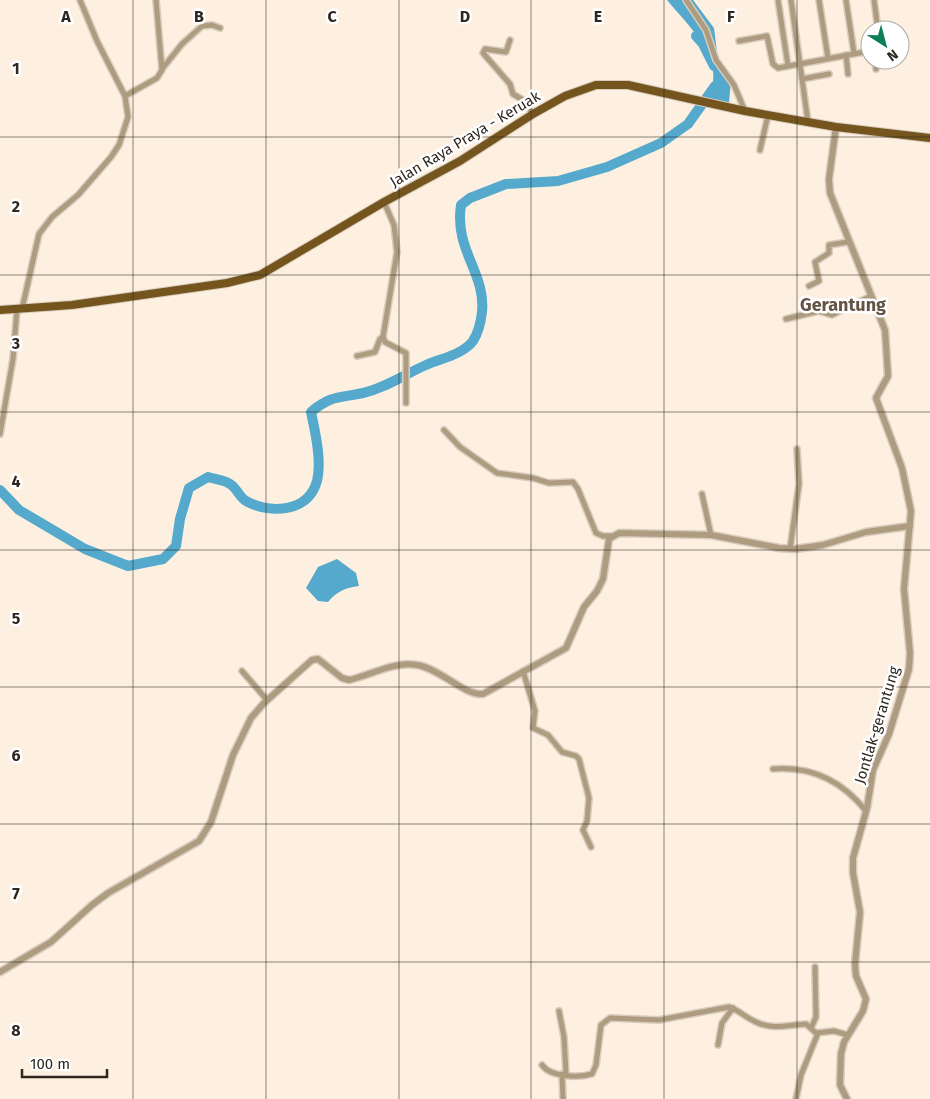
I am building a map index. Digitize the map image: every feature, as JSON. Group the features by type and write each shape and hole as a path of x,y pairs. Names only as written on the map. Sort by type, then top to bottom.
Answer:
{"main road":[{"name":"Jalan Raya Praya - Keruak","path":"0,310 72,305 249,279 269,271 384,202 460,161 533,114 565,96 606,84 628,85 689,97 745,111 836,128 930,138"}],"street":[{"path":"0,434 13,359 19,309 39,234 52,217 78,195 119,146 128,117 126,96 97,40 80,0"},
{"path":"156,0 162,70"},
{"path":"686,0 706,30 716,60 734,85 745,111"},
{"path":"778,0 788,66"},
{"path":"791,0 808,122"},
{"path":"818,0 828,58"},
{"path":"846,0 854,53"},
{"path":"874,0 877,20"},
{"path":"126,96 157,78 182,44 202,26 212,25 220,28"},
{"path":"739,41 767,36 774,66 778,68 860,52"},
{"path":"510,40 506,52 485,49 483,53 510,84 513,94 522,100 533,114"},
{"path":"846,55 848,74"},
{"path":"802,79 829,74"},
{"path":"760,150 768,115"},
{"name":"Jontlak-gerantung","path":"836,128 828,185 832,202 848,242 883,322 888,376 876,394 876,401 906,483 911,510 904,589 910,661 889,734 873,770 866,811 852,865 860,912 855,964 856,976 865,994 865,1004 848,1035 841,1054 841,1090 847,1099"},
{"path":"357,356 375,352 382,337 397,252 396,231 384,202"},
{"path":"809,286 819,281 815,262 829,253 829,245 848,242"},
{"path":"786,319 819,311 832,315 871,296"},
{"path":"382,337 390,345 406,354 406,403"},
{"path":"444,430 460,447 497,473 533,478 548,483 573,482 578,488 596,533 602,536 613,536 624,531 679,536 711,535 790,549 823,545 866,532 910,526"},
{"path":"790,549 799,484 797,449"},
{"path":"702,494 711,535"},
{"path":"0,972 51,942 108,893 199,841 211,822 237,743 251,718 268,700 315,659 346,679 393,666 420,665 478,694 488,692 555,655 568,644 584,607 597,591 603,579 609,541 613,536"},
{"path":"242,671 268,700"},
{"path":"523,671 536,711 533,728 548,735 562,752 578,758 589,798 587,821 583,830 591,847"},
{"path":"773,769 802,769 821,776 848,790 866,811"},
{"path":"811,1028 816,1017 815,967"},
{"path":"542,1064 551,1072 564,1074 588,1075 594,1072 601,1025 606,1019 659,1020 729,1007 754,1022 767,1026 806,1024 818,1033 834,1031 848,1035"},
{"path":"718,1045 722,1023 733,1008"},
{"path":"559,1011 564,1038 564,1099"},
{"path":"796,1099 801,1075 818,1033"}],"water":[{"path":"667,0 693,0 714,28 719,68 731,80 729,103 708,98 713,84 713,70 710,57 695,33"},
{"path":"337,559 356,573 359,586 342,591 328,602 318,601 306,588 318,567"}],"waterway":[{"path":"696,36 703,44 714,66"},
{"path":"0,490 19,510 85,549 128,566 163,559 176,546 180,519 189,488 208,477 228,483 246,501 256,505 277,509 297,505 312,492 317,481 319,464 311,412 330,400 380,388 426,365 458,353 475,338 481,319 482,298 462,235 460,221 461,205 470,198 506,184 558,181 607,167 661,143 688,124 715,86"}],"district":[{"name":"Gerantung","path":"843,305"}]}
